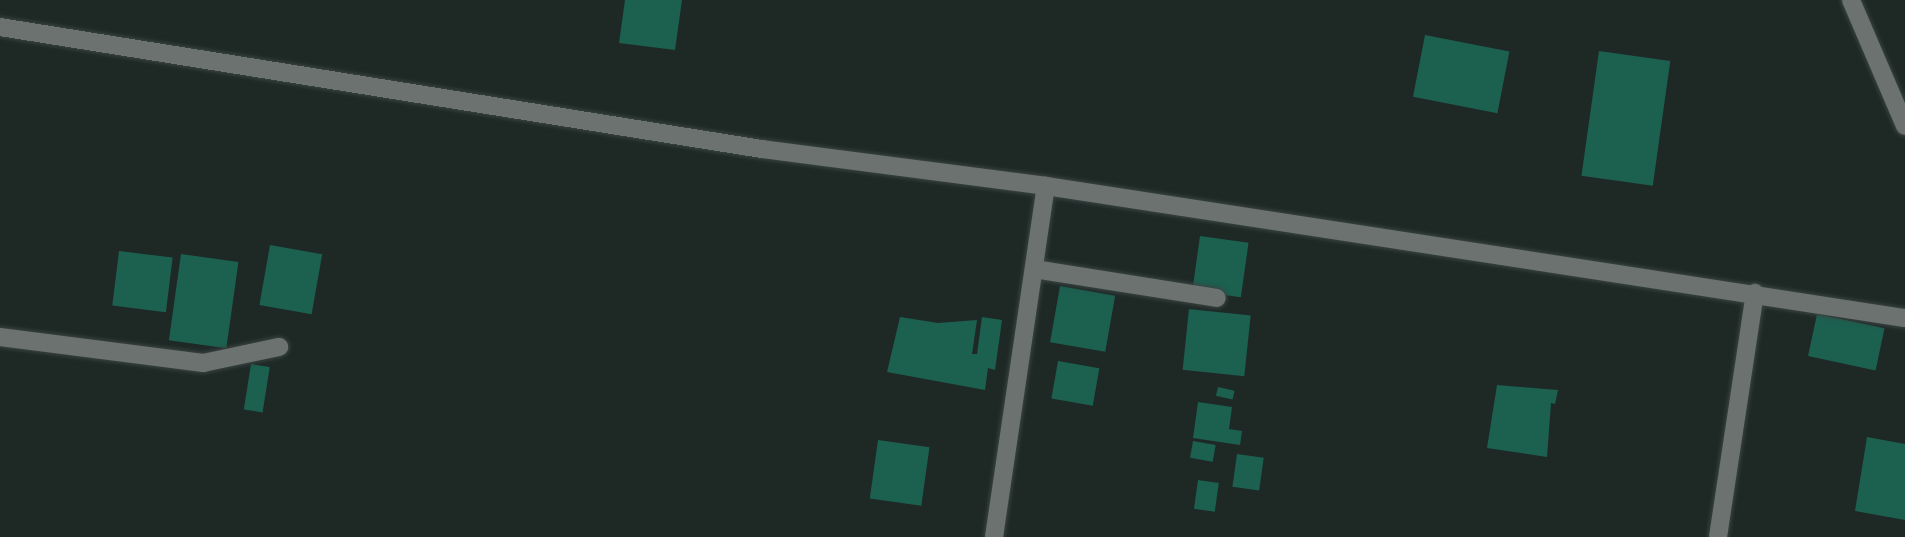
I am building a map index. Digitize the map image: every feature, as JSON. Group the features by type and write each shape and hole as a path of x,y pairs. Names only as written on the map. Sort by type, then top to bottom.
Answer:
{"street":[{"path":"1851,0 1905,126"},
{"path":"0,26 762,149 1046,186 1905,318"},
{"path":"994,537 1046,186"},
{"path":"1034,269 1217,298"},
{"path":"1718,537 1755,293"},
{"path":"0,337 203,363 279,347"}],"building":[{"path":"625,0 682,0 675,50 619,43"},
{"path":"1425,35 1509,51 1497,113 1413,97"},
{"path":"1599,51 1670,61 1653,186 1581,176"},
{"path":"1200,236 1249,243 1241,297 1192,290"},
{"path":"270,245 322,254 312,314 259,305"},
{"path":"119,251 173,258 166,312 112,306"},
{"path":"181,254 238,262 226,348 169,340"},
{"path":"1060,286 1115,296 1105,352 1050,342"},
{"path":"1189,309 1251,315 1244,376 1183,370"},
{"path":"1817,314 1884,328 1876,370 1808,356"},
{"path":"900,317 938,323 977,320 972,354 977,354 982,317 1002,320 995,370 988,368 985,390 887,372"},
{"path":"1058,361 1099,368 1093,406 1051,398"},
{"path":"251,364 270,367 263,412 244,409"},
{"path":"1497,385 1558,390 1555,404 1551,403 1547,457 1487,448"},
{"path":"1218,387 1235,391 1233,400 1216,396"},
{"path":"1198,402 1232,407 1229,429 1242,431 1240,445 1193,438"},
{"path":"1867,437 1905,444 1905,520 1855,511"},
{"path":"878,440 929,447 921,506 870,498"},
{"path":"1193,441 1216,445 1213,462 1190,458"},
{"path":"1237,454 1264,458 1259,490 1232,487"},
{"path":"1198,480 1219,483 1215,512 1194,509"}]}
